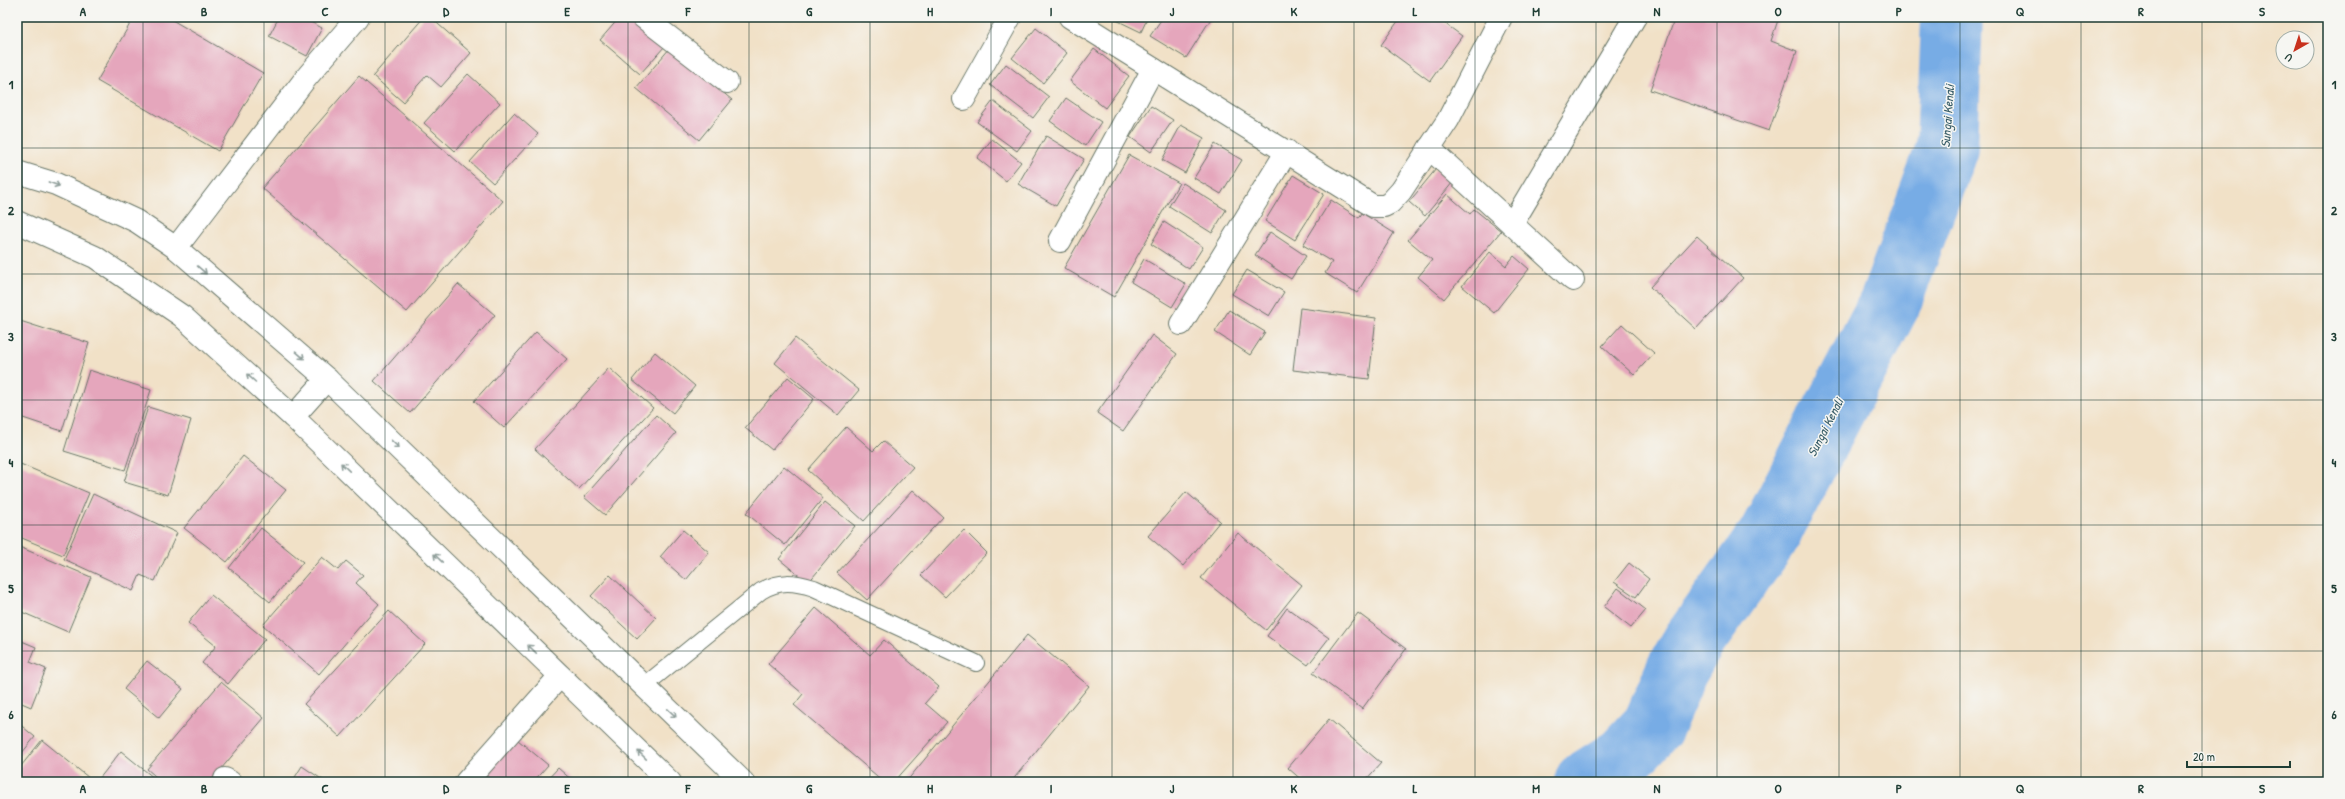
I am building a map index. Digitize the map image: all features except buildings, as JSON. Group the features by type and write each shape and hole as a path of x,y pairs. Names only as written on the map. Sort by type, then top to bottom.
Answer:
{"street":[{"path":"176,248 306,78 358,17"},
{"path":"643,17 727,82"},
{"path":"964,99 1010,17"},
{"path":"1070,17 1373,206 1379,207 1395,198 1448,120 1501,17"},
{"path":"1512,224 1635,17"},
{"path":"1060,241 1153,69"},
{"path":"1429,148 1573,280"},
{"path":"1181,324 1286,151"},
{"path":"17,172 56,184 136,221 176,248 327,379 743,782"},
{"path":"17,222 95,257 182,316 293,417 670,782"},
{"path":"293,417 327,379"},
{"path":"466,782 560,676"}],"lane":[{"path":"644,686 761,591 772,585 783,582 794,582 814,588 976,663"}],"waterway":[{"name":"Sungai Kenali","path":"1585,782 1624,757 1653,726 1677,670 1693,642 1768,537 1890,303 1947,148 1952,17"}]}
